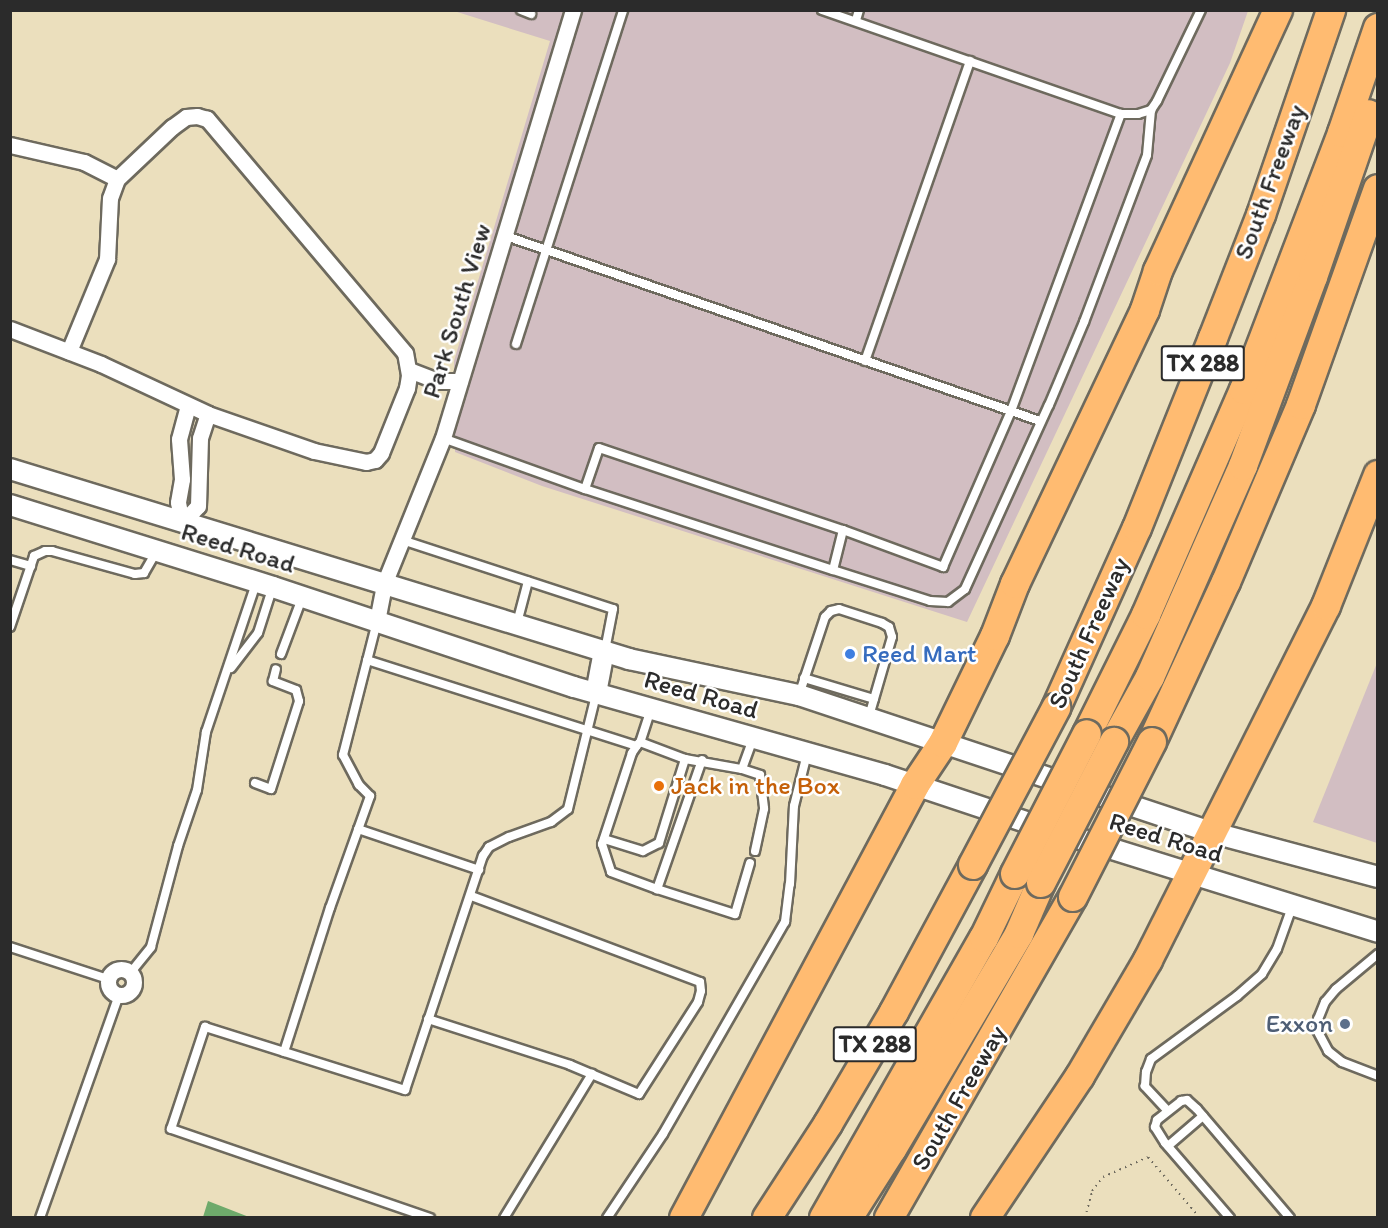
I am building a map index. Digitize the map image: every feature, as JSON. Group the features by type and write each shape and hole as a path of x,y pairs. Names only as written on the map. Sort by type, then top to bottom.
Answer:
{"highway":[{"path":"684,1218 915,785 943,743 995,636 1015,584 1145,310 1158,271 1278,10"},
{"name":"South Freeway","path":"766,1218 834,1114 894,1012 1056,708 1137,528 1221,318 1261,215 1331,10"},
{"path":"848,1218 892,1149 1019,934 1101,738 1146,615 1244,390 1342,133 1377,28"},
{"path":"825,1218 984,938 1014,874 1101,738 1150,677 1243,466 1313,277 1377,89"},
{"name":"South Freeway","path":"889,1218 1073,897 1152,742 1226,582 1301,405 1377,189"},
{"path":"985,1218 1080,1076 1148,960 1214,833 1326,606 1377,475"}],"street":[{"name":"Park South View","path":"377,621 384,584 442,438 506,236 573,10"},
{"path":"10,329 69,351 208,414 314,451 366,462 375,460 381,453 407,388 409,370 405,353 207,119 197,116 186,117 172,126 117,179 110,198 107,259 69,351"},
{"path":"10,145 84,162 117,179"},
{"path":"409,370 436,381 460,381"},
{"path":"182,523 178,502 182,479 180,439 188,405"},
{"path":"165,553 182,523 198,506 200,438 208,414"},
{"name":"Reed Road","path":"10,469 604,651 801,687 871,708 943,743 1214,833 1377,877"},
{"name":"Reed Road","path":"10,505 303,597 596,693 915,785 1191,875 1377,932"},
{"path":"596,693 604,651"},
{"path":"117,969 131,972 135,979 134,988 127,994 119,995 109,987 108,979 117,969"}],"lane":[{"path":"521,10 531,14"},
{"path":"516,344 623,10"},
{"path":"822,10 1121,114 1138,114 1151,110"},
{"path":"856,20 859,10"},
{"path":"442,438 585,489 833,570 930,601 948,602 965,589 1049,405 1080,332 1147,155 1151,110 1201,10"},
{"path":"865,361 970,61"},
{"path":"585,489 599,448 843,530 943,567 1011,411 1121,114"},
{"path":"506,236 1040,421"},
{"path":"833,570 843,530"},
{"path":"402,540 614,609 604,651"},
{"path":"10,627 34,556 45,550 135,574 144,573 165,553"},
{"path":"10,560 31,566"},
{"path":"517,625 528,581"},
{"path":"131,972 151,947 178,846 197,790 206,732 219,689 264,585"},
{"path":"228,671 246,652 258,633 264,585"},
{"path":"281,654 303,597"},
{"path":"801,687 825,617 831,610 839,609 889,627 892,637 871,708"},
{"path":"284,1052 370,796 358,785 343,755 377,621"},
{"path":"367,660 587,731 639,744 684,759 702,760 760,775 764,809 754,851"},
{"path":"255,783 271,789 299,701 296,690 273,681 276,669"},
{"path":"430,1218 171,1129 205,1027 405,1090 479,870 489,847 508,837 551,822 568,809 596,693"},
{"path":"651,709 639,744 632,753 602,844 611,872 735,914 750,863"},
{"path":"742,770 753,738"},
{"path":"607,1218 663,1134 784,922 790,884 794,806 807,753"},
{"path":"604,839 643,851 659,843 684,759"},
{"path":"657,889 702,760"},
{"path":"358,829 479,870"},
{"path":"428,1019 592,1074 639,1094 679,1030 693,1015 702,991 700,982 471,896"},
{"path":"1167,1110 1145,1086 1146,1072 1151,1059 1237,996 1262,974 1277,949 1293,906"},
{"path":"10,947 108,979"},
{"path":"1377,954 1336,989 1325,1002 1318,1019 1317,1030 1328,1051 1342,1062 1377,1076"},
{"path":"40,1218 119,995"},
{"path":"504,1218 592,1074"},
{"path":"1230,1218 1168,1146 1155,1127 1157,1120 1167,1110 1181,1101 1187,1100 1203,1116 1290,1218"},
{"path":"1168,1146 1203,1116"}],"path":[{"path":"1085,1218 1092,1191 1103,1177 1148,1157 1200,1218"}],"shaded area":[{"path":"454,11 1248,11 1230,63 967,622 542,486 455,452 454,361 550,41"},
{"path":"1377,663 1378,843 1313,822"}],"green space":[{"path":"208,1201 249,1217 203,1217"}],"place":[{"name":"Reed Mart","path":"850,654"},
{"name":"Jack in the Box","path":"659,786"},
{"name":"Exxon","path":"1345,1024"}]}
